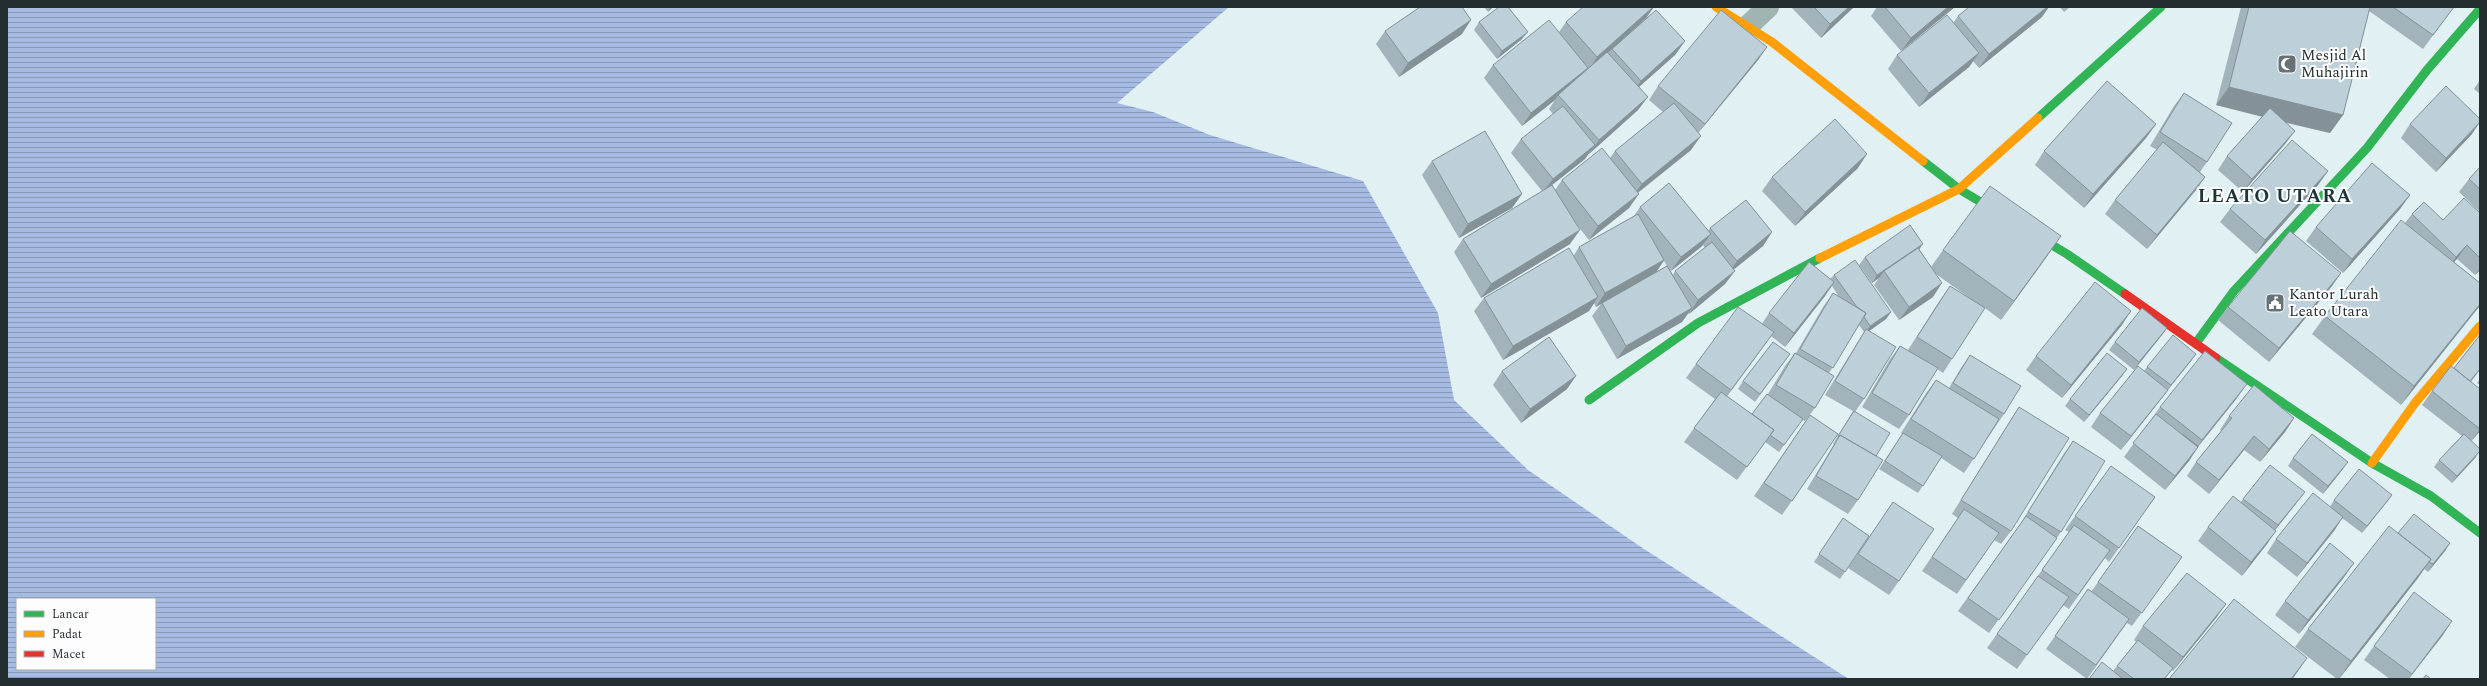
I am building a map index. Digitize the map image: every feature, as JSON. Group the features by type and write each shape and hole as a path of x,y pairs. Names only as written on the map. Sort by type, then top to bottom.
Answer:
{"main road":[{"path":"1716,7 1772,42 1959,189 2067,254 2250,382 2372,463 2431,496 2480,533"},
{"path":"1590,400 1698,324 1821,258 1959,189 2161,7"},
{"path":"2196,343 2234,292 2366,148 2427,70 2480,9"},
{"path":"2372,463 2415,404 2480,326"}],"street":[{"path":"1748,26 1768,7"}],"water":[{"path":"7,7 1229,7 1117,103 1153,112 1210,135 1363,181 1438,313 1454,400 1528,470 1644,549 1849,679 7,679"}],"building":[{"path":"1420,7 1462,7 1471,20 1408,63 1385,31"},
{"path":"1499,7 1508,7 1528,32 1502,51 1479,22"},
{"path":"1583,7 1653,7 1597,57 1566,22"},
{"path":"1814,7 1849,7 1830,24"},
{"path":"1885,7 1948,7 1911,38"},
{"path":"1969,7 2047,7 1989,54 1958,16"},
{"name":"Mesjid Al Muhajirin","path":"2249,7 2370,7 2343,115 2229,87"},
{"path":"2393,7 2454,7 2433,35"},
{"path":"1656,10 1685,41 1641,81 1612,49"},
{"path":"1721,10 1767,47 1705,124 1658,86"},
{"path":"1947,15 1979,53 1929,93 1897,55"},
{"path":"1549,20 1588,68 1531,113 1493,65"},
{"path":"1607,52 1648,97 1599,140 1558,95"},
{"path":"2107,81 2156,124 2093,194 2044,151"},
{"path":"2446,86 2480,119 2480,122 2446,158 2410,124"},
{"path":"2184,93 2232,123 2207,162 2160,132"},
{"path":"1674,103 1701,136 1642,184 1615,151"},
{"path":"1563,106 1595,145 1553,179 1521,139"},
{"path":"2270,108 2295,131 2252,179 2227,156"},
{"path":"1835,119 1867,154 1805,212 1772,177"},
{"path":"1485,131 1522,194 1468,224 1432,161"},
{"path":"2292,140 2328,171 2265,240 2230,209"},
{"path":"2163,142 2205,177 2157,235 2115,200"},
{"path":"1602,148 1639,194 1598,226 1562,180"},
{"path":"2372,163 2410,195 2352,259 2316,227"},
{"path":"2480,167 2480,189 2469,179"},
{"path":"1669,183 1711,234 1681,257 1640,207"},
{"path":"1552,185 1580,230 1491,284 1463,239"},
{"path":"1990,186 2061,236 2014,301 1943,250"},
{"path":"2464,198 2480,213 2480,258 2467,245 2456,257 2412,214 2424,202 2443,220"},
{"path":"1746,200 1772,232 1737,261 1710,228"},
{"path":"1638,214 1664,260 1605,293 1579,247"},
{"path":"2401,220 2480,283 2480,304 2414,386 2325,316"},
{"path":"1910,225 1923,244 1877,275 1865,257"},
{"name":"Kantor Lurah Leato Utara","path":"2290,231 2341,273 2279,348 2228,307"},
{"path":"1712,242 1735,271 1698,300 1675,271"},
{"path":"1569,248 1598,297 1513,346 1484,298"},
{"path":"1918,248 1942,283 1909,307 1884,271"},
{"path":"1855,260 1891,312 1870,326 1864,317 1866,313 1857,307 1834,275"},
{"path":"1809,262 1834,282 1794,333 1769,313"},
{"path":"1667,266 1692,308 1626,346 1602,303"},
{"path":"2095,282 2131,311 2071,385 2036,356"},
{"path":"1950,286 1985,308 1952,359 1917,337"},
{"path":"1833,293 1866,313 1833,368 1800,349"},
{"path":"1738,307 1774,332 1731,390 1696,364"},
{"path":"2142,308 2167,328 2139,362 2115,342"},
{"path":"1866,329 1896,347 1864,399 1835,381"},
{"path":"2173,335 2196,354 2171,385 2147,367"},
{"path":"2480,335 2480,369 2470,381 2454,368"},
{"path":"1549,337 1576,376 1530,409 1502,371"},
{"path":"1773,342 1790,354 1760,394 1743,381"},
{"path":"1900,346 1938,368 1909,415 1872,393"},
{"path":"2205,351 2247,384 2202,440 2160,407"},
{"path":"1795,353 1834,376 1815,408 1776,385"},
{"path":"2107,353 2127,369 2089,415 2070,399"},
{"path":"1970,355 2021,386 2004,414 1953,383"},
{"path":"2138,366 2168,390 2131,436 2100,413"},
{"path":"2451,366 2480,389 2480,429 2432,391"},
{"path":"1936,380 1999,419 1974,459 1911,419"},
{"path":"2254,385 2294,418 2269,449 2254,436 2219,480 2196,462 2232,418 2229,416"},
{"path":"1721,392 1774,430 1747,467 1694,428"},
{"path":"1767,394 1803,419 1784,445 1770,435 1774,430 1752,414"},
{"path":"2019,407 2069,438 2011,531 1961,500"},
{"path":"1854,411 1890,433 1876,456 1840,435 1839,437 1838,436"},
{"path":"2156,414 2198,447 2175,476 2133,443"},
{"path":"1810,415 1838,434 1792,501 1764,483"},
{"path":"1903,433 1942,456 1923,486 1885,461"},
{"path":"2312,434 2348,462 2328,486 2293,458"},
{"path":"2464,434 2480,449 2480,451 2457,476 2439,460"},
{"path":"1840,435 1883,460 1858,500 1816,476"},
{"path":"2073,441 2105,461 2061,532 2028,512"},
{"path":"2270,465 2305,492 2278,525 2243,499"},
{"path":"2111,466 2155,497 2119,548 2075,516"},
{"path":"2359,469 2392,495 2367,526 2334,500"},
{"path":"2313,493 2343,517 2307,563 2276,539"},
{"path":"2233,496 2276,531 2251,562 2208,527"},
{"path":"1893,502 1934,529 1899,581 1858,554"},
{"path":"1964,509 1999,533 1966,580 1932,557"},
{"path":"2414,514 2450,543 2433,564 2429,562 2431,559 2398,533"},
{"path":"2026,516 2057,538 1999,620 1968,598"},
{"path":"1843,518 1869,536 1845,572 1819,554"},
{"path":"2074,525 2110,550 2078,595 2042,570"},
{"path":"2138,526 2182,557 2142,613 2098,582"},
{"path":"2389,526 2431,559 2351,661 2308,629"},
{"path":"2330,543 2354,563 2308,620 2285,601"},
{"path":"2187,573 2226,604 2183,657 2143,626"},
{"path":"2038,576 2069,597 2027,655 1997,634"},
{"path":"2088,589 2129,619 2096,665 2055,636"},
{"path":"2414,592 2452,621 2412,674 2374,646"},
{"path":"2234,599 2307,658 2291,679 2169,679"},
{"path":"2138,640 2173,668 2164,679 2134,679 2117,666"},
{"path":"2102,662 2123,679 2089,679"},
{"path":"2426,675 2431,679 2423,679"}],"traffic: fast":[{"path":"2038,118 2161,7"},
{"path":"2196,343 2234,291 2367,148 2427,70 2480,9"},
{"path":"1923,161 1959,189 2067,254 2125,294"},
{"path":"1589,400 1698,323 1820,258"},
{"path":"2216,358 2372,463 2431,496 2480,533"}],"traffic: slow":[{"path":"1716,7 1772,42 1923,161"},
{"path":"1820,258 1959,189 2038,118"},
{"path":"2372,463 2415,403 2480,326"}],"traffic: jam":[{"path":"2125,294 2216,358"}],"place":[{"name":"Mesjid Al Muhajirin","path":"2287,64"},
{"name":"Kantor Lurah Leato Utara","path":"2275,303"}],"district":[{"name":"LEATO UTARA","path":"2275,196"}]}
